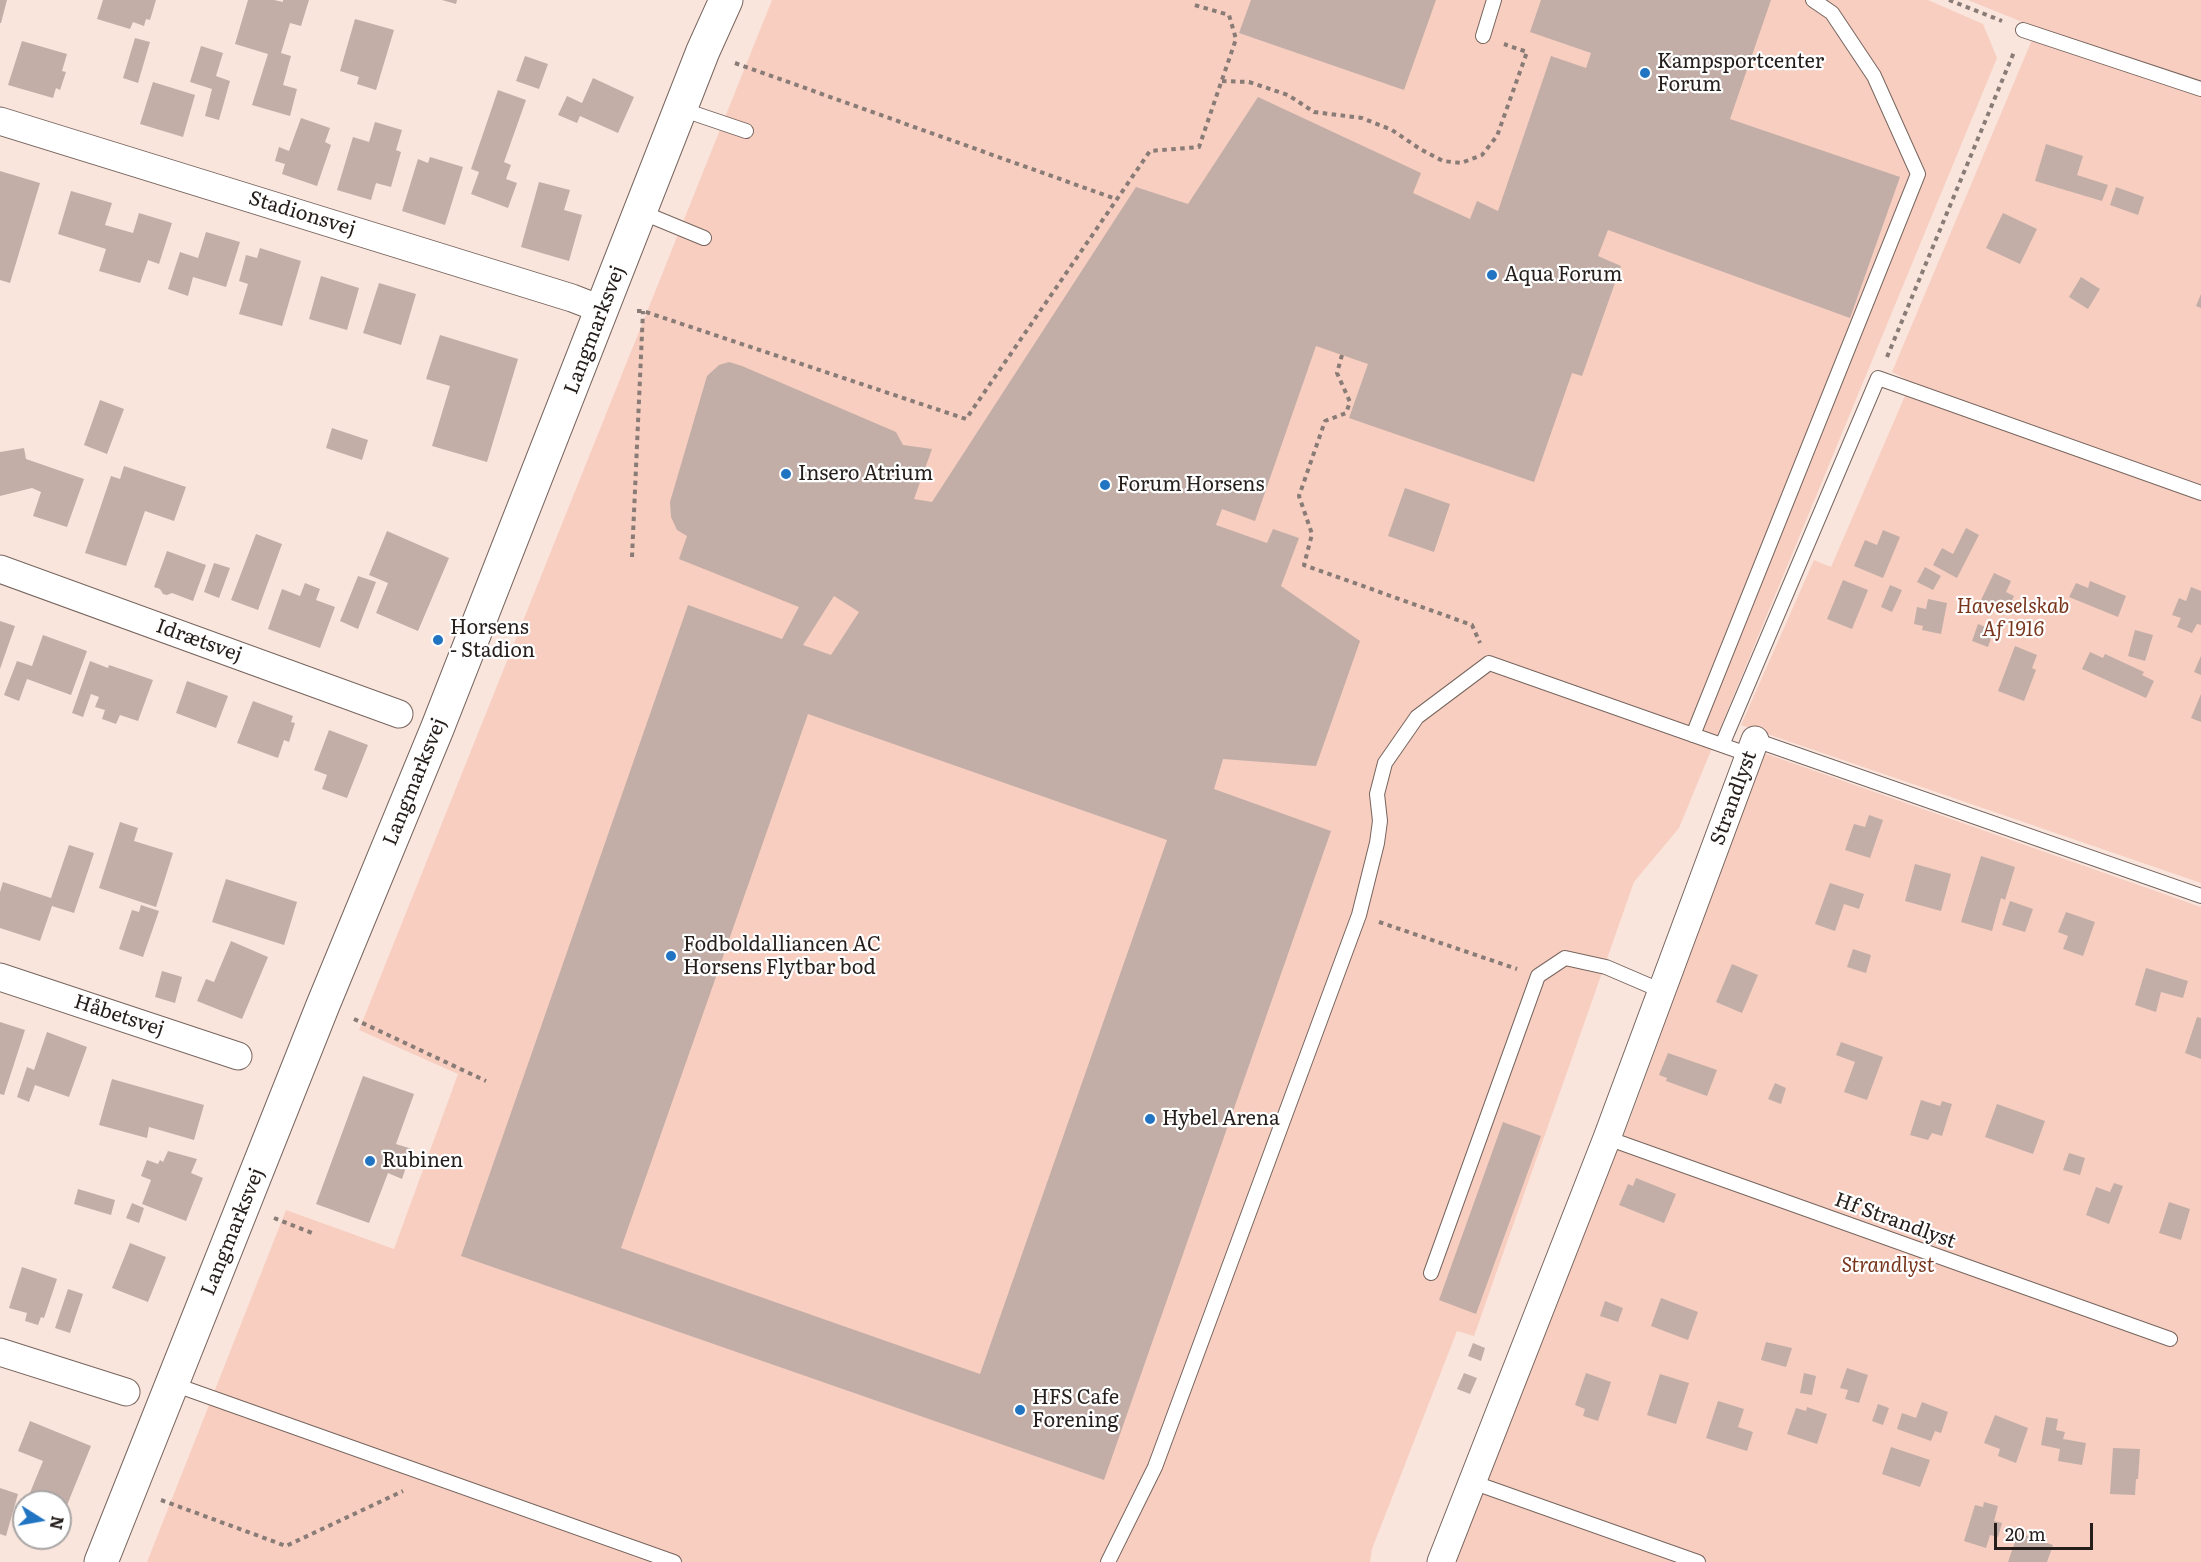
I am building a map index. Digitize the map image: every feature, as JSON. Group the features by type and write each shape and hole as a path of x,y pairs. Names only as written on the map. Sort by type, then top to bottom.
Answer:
{"main road":[{"name":"Langmarksvej","path":"101,1562 323,1005 437,729 703,51 726,0"}],"street":[{"name":"Stadionsvej","path":"0,122 572,298 603,310"},
{"name":"Idrætsvej","path":"0,569 399,714"},
{"name":"Strandlyst","path":"1441,1562 1607,1138 1753,748"},
{"name":"Håbetsvej","path":"0,977 238,1056"},
{"path":"0,1352 126,1392"}],"lane":[{"path":"1483,36 1494,0"},
{"path":"1693,735 1918,174 1874,76 1832,13 1813,0"},
{"path":"2024,30 2201,89"},
{"path":"681,109 746,131"},
{"path":"641,212 704,238"},
{"path":"1722,745 1878,378 2201,493"},
{"path":"1108,1562 1155,1467 1359,915 1377,843 1380,821 1377,794 1385,763 1417,717 1489,663 1722,745 1753,748 2201,896"},
{"path":"1431,1273 1538,976 1565,958 1606,967 1662,991"},
{"name":"Hf Strandlyst","path":"1607,1138 2170,1339"},
{"path":"173,1384 674,1562"},
{"path":"1472,1482 1698,1562"}],"path":[{"path":"1878,378 2024,30 1949,0"},
{"path":"603,310 643,311 966,419 1150,151 1199,147 1236,39 1229,15 1191,4"},
{"path":"1222,81 1249,82 1288,95 1314,112 1362,118 1392,130 1420,149 1443,160 1461,163 1482,155 1497,136 1527,52 1483,36"},
{"path":"703,51 1116,199"},
{"path":"632,557 643,311"},
{"path":"1342,355 1337,372 1350,402 1346,413 1325,421 1299,496 1312,534 1304,565 1472,625 1489,663"},
{"path":"1384,924 1538,976"},
{"path":"323,1005 486,1081"},
{"path":"244,1206 312,1233"},
{"path":"131,1488 286,1546 434,1477"}],"green space":[{"path":"772,0 1928,0 1983,24 1997,58 1679,828 1634,882 1474,1336 1457,1331 1372,1549 1370,1562 147,1562 286,1210 394,1249 458,1074 359,1030"},
{"name":"Haveselskab Af 1916","path":"1968,0 2201,0 2201,883 1741,725 1814,560 1831,567 1911,382 1892,372 2037,28"},
{"name":"Strandlyst","path":"1764,753 2201,907 2201,1562 1454,1562 1630,1119"}],"building":[{"path":"0,0 7,0 1,23 0,23"},
{"path":"103,0 156,0 150,20 146,19 144,26 133,22 130,29 97,19"},
{"path":"248,0 283,2 283,0 309,0 301,26 290,23 281,53 291,56 283,85 297,89 290,116 252,105 268,54 235,44"},
{"path":"442,0 457,0 456,4"},
{"path":"1251,0 1436,0 1404,90 1239,33"},
{"path":"1541,0 1771,0 1730,119 1900,177 1850,318 1608,230 1598,256 1621,266 1582,376 1572,373 1534,482 1349,418 1368,364 1316,346 1255,521 1222,509 1216,525 1267,543 1273,529 1299,538 1281,586 1360,641 1316,766 1223,759 1214,789 1331,831 1104,1480 461,1256 688,605 782,639 799,607 679,559 687,536 677,530 671,517 670,502 707,376 719,365 729,362 742,366 896,432 903,445 932,449 914,499 932,502 1136,187 1188,204 1258,97 1421,173 1413,193 1470,219 1477,201 1498,211 1551,56 1586,68 1591,53 1530,32","holes":["834,596 859,612 831,655 803,645","808,714 1167,840 980,1374 621,1248"]},
{"path":"355,19 394,30 376,90 357,84 359,77 340,71"},
{"path":"135,38 150,42 138,83 123,78"},
{"path":"22,41 67,54 62,71 66,72 60,90 56,88 53,98 8,85"},
{"path":"201,46 223,53 216,76 230,81 219,120 205,116 212,89 190,82"},
{"path":"525,56 548,64 539,89 516,81"},
{"path":"593,78 634,97 618,133 580,116 577,123 558,115 567,96 582,103"},
{"path":"153,82 195,95 183,137 140,124"},
{"path":"498,90 526,100 504,162 511,165 506,179 517,183 508,208 471,194 479,172 471,169"},
{"path":"301,118 330,128 325,142 331,145 317,186 282,174 285,164 275,161 279,147 289,151"},
{"path":"375,122 402,130 396,150 401,152 391,187 376,183 371,200 337,190 353,137 369,142"},
{"path":"2046,144 2083,156 2077,175 2108,185 2102,201 2035,181"},
{"path":"430,157 463,167 445,225 402,211 418,159 428,163"},
{"path":"0,171 40,183 10,283 0,280"},
{"path":"539,182 570,190 564,210 582,215 569,261 521,247"},
{"path":"2116,187 2144,197 2138,215 2110,205"},
{"path":"71,191 112,203 105,225 133,233 139,213 172,223 159,264 148,260 140,283 99,271 106,249 58,234"},
{"path":"2003,213 2037,229 2020,264 1986,248"},
{"path":"206,232 240,242 226,287 193,277 188,296 168,289 180,252 198,258"},
{"path":"260,248 301,261 282,326 239,314 248,284 239,281 246,255 257,258"},
{"path":"321,276 359,288 347,330 309,319"},
{"path":"2081,277 2100,289 2088,309 2069,297"},
{"path":"379,283 416,294 401,345 363,333"},
{"path":"2201,294 2201,308 2196,306"},
{"path":"440,335 518,359 487,462 432,446 450,386 426,379"},
{"path":"100,400 124,409 107,454 84,445"},
{"path":"332,428 368,440 362,460 326,448"},
{"path":"24,448 26,459 84,479 67,527 33,516 41,492 32,488 0,496 0,452"},
{"path":"124,466 186,487 174,521 145,511 126,566 85,553 111,476 120,479"},
{"path":"1405,488 1450,504 1434,552 1388,536"},
{"path":"1966,528 1979,535 1957,578 1933,565 1942,548 1953,554"},
{"path":"1883,530 1900,537 1883,578 1854,566 1865,540 1877,545"},
{"path":"387,531 449,558 418,631 376,613 388,583 369,575"},
{"path":"256,534 282,544 258,610 231,600"},
{"path":"167,551 206,565 193,601 172,593 163,594 160,589 154,587"},
{"path":"214,563 230,568 219,598 204,592"},
{"path":"1925,567 1941,576 1933,590 1917,582"},
{"path":"1994,573 2011,581 2006,592 2014,596 2007,612 1981,600"},
{"path":"358,576 376,582 358,629 340,621"},
{"path":"1843,580 1868,590 1852,629 1827,619"},
{"path":"2090,581 2126,596 2118,617 2069,597 2076,583 2088,588"},
{"path":"305,583 320,589 316,600 335,607 320,648 268,629 282,589 300,596"},
{"path":"1890,585 1902,590 1892,612 1881,607"},
{"path":"2191,587 2201,591 2201,625 2197,624 2192,633 2177,627 2181,618 2172,615 2179,598 2186,601"},
{"path":"1928,599 1947,603 1941,634 1922,630 1923,626 1914,624 1917,607 1926,609"},
{"path":"0,621 15,626 0,669"},
{"path":"1978,624 1994,630 1988,647 1972,641"},
{"path":"2135,630 2153,635 2145,661 2128,656"},
{"path":"43,635 87,651 71,695 27,679 19,701 4,695 17,661 32,666"},
{"path":"2015,646 2037,655 2032,668 2036,670 2024,701 1998,691"},
{"path":"2090,652 2103,658 2105,654 2144,672 2142,675 2154,681 2146,698 2082,669"},
{"path":"2201,656 2201,675 2194,672"},
{"path":"90,661 153,680 138,721 120,715 116,724 102,719 105,710 95,707 99,697 91,694 83,717 72,713"},
{"path":"187,681 228,696 216,728 176,713"},
{"path":"2201,694 2201,722 2191,718"},
{"path":"253,701 293,716 291,722 295,723 289,742 284,740 278,758 237,743"},
{"path":"329,730 368,745 347,798 322,789 327,775 314,770"},
{"path":"1869,815 1883,820 1870,858 1845,850 1854,824 1865,827"},
{"path":"120,822 138,828 134,841 173,853 156,907 99,888"},
{"path":"69,845 94,853 74,913 52,906 40,941 0,928 0,892 3,882 51,898"},
{"path":"1981,856 2015,867 2005,900 2001,898 1992,931 1961,922"},
{"path":"1915,864 1951,874 1941,911 1905,901"},
{"path":"226,879 297,902 284,945 212,922"},
{"path":"1830,883 1864,894 1859,909 1844,904 1835,931 1815,924"},
{"path":"2010,901 2033,909 2025,932 2002,925"},
{"path":"141,905 159,911 143,957 119,949 132,910 139,912"},
{"path":"2066,912 2095,922 2083,956 2063,949 2068,936 2058,932"},
{"path":"231,941 268,957 242,1019 197,1001 206,979 214,982"},
{"path":"1853,949 1871,955 1866,973 1847,967"},
{"path":"1732,964 1758,975 1742,1013 1716,1002"},
{"path":"2146,968 2188,981 2183,998 2161,992 2156,1012 2135,1005"},
{"path":"162,971 182,977 175,1003 155,997"},
{"path":"2197,1017 2201,1018 2201,1059 2185,1053"},
{"path":"0,1022 25,1030 4,1095 0,1094"},
{"path":"47,1032 87,1047 69,1097 35,1085 29,1102 17,1097 27,1067 34,1070"},
{"path":"1841,1042 1883,1057 1867,1100 1844,1092 1855,1062 1836,1055"},
{"path":"1668,1053 1717,1070 1707,1096 1666,1081 1667,1078 1659,1075"},
{"name":"Rubinen","path":"363,1076 414,1094 396,1144 412,1149 402,1179 388,1173 369,1223 316,1204"},
{"path":"112,1079 204,1105 194,1140 149,1127 147,1138 99,1125"},
{"path":"1775,1083 1786,1088 1781,1104 1768,1099"},
{"path":"1921,1100 1940,1106 1942,1101 1952,1104 1942,1136 1932,1133 1928,1140 1910,1135"},
{"path":"1997,1104 2045,1121 2033,1154 1985,1137"},
{"path":"1503,1122 1541,1136 1476,1314 1439,1300"},
{"path":"168,1151 197,1159 191,1173 203,1178 186,1221 142,1204 151,1180 141,1176 147,1160 158,1164 160,1160 163,1162"},
{"path":"2069,1153 2085,1158 2080,1175 2063,1170"},
{"path":"1636,1178 1676,1194 1664,1223 1619,1205 1628,1184 1633,1186"},
{"path":"2114,1183 2123,1186 2109,1224 2086,1215 2096,1187 2110,1192"},
{"path":"78,1189 115,1200 111,1215 74,1204"},
{"path":"2169,1202 2190,1209 2181,1240 2159,1233"},
{"path":"132,1203 144,1208 139,1223 126,1218"},
{"path":"130,1243 166,1257 148,1302 112,1288"},
{"path":"22,1267 57,1279 44,1318 41,1317 38,1325 25,1321 27,1313 9,1308"},
{"path":"68,1289 83,1294 70,1333 55,1328"},
{"path":"1661,1298 1698,1312 1688,1340 1651,1326"},
{"path":"1605,1301 1623,1308 1618,1322 1600,1316"},
{"path":"1766,1342 1792,1348 1786,1367 1761,1360"},
{"path":"1473,1343 1485,1348 1481,1361 1468,1356"},
{"path":"1847,1368 1868,1375 1859,1403 1845,1399 1848,1390 1840,1388"},
{"path":"1464,1373 1477,1378 1470,1394 1457,1389"},
{"path":"1586,1373 1611,1382 1598,1421 1583,1416 1585,1409 1575,1405"},
{"path":"1804,1373 1816,1376 1812,1395 1800,1393"},
{"path":"1660,1374 1689,1383 1676,1424 1647,1415"},
{"path":"1718,1401 1744,1409 1738,1427 1753,1432 1747,1451 1706,1438"},
{"path":"1922,1402 1948,1412 1941,1433 1935,1431 1931,1441 1897,1429 1902,1413 1916,1418"},
{"path":"1878,1404 1889,1408 1883,1425 1872,1421"},
{"path":"1807,1407 1827,1414 1817,1444 1787,1434 1796,1408 1806,1411"},
{"path":"1995,1415 2028,1428 2016,1463 1998,1456 2000,1449 1984,1443"},
{"path":"2046,1417 2058,1419 2056,1430 2065,1432 2063,1439 2086,1443 2082,1465 2058,1461 2060,1449 2041,1445"},
{"path":"30,1421 91,1446 72,1493 72,1490 31,1490 43,1461 18,1451"},
{"path":"1891,1447 1930,1460 1920,1487 1882,1474"},
{"path":"2113,1448 2140,1449 2135,1495 2110,1494"},
{"path":"0,1488 12,1492 12,1515 6,1536 0,1534"},
{"path":"1984,1502 1998,1506 1994,1521 2002,1523 1998,1537 1990,1535 1986,1548 1964,1541 1975,1505 1983,1507"},
{"path":"2018,1533 2053,1545 2047,1562 2008,1562"}],"place":[{"name":"Kampsportcenter Forum","path":"1645,73"},
{"name":"Aqua Forum","path":"1492,275"},
{"name":"Insero Atrium","path":"786,474"},
{"name":"Forum Horsens","path":"1105,485"},
{"name":"Horsens - Stadion","path":"438,640"},
{"name":"Fodboldalliancen AC Horsens Flytbar bod","path":"671,956"},
{"name":"Hybel Arena","path":"1150,1119"},
{"name":"Rubinen","path":"370,1161"},
{"name":"HFS Cafe Forening","path":"1020,1410"}]}
